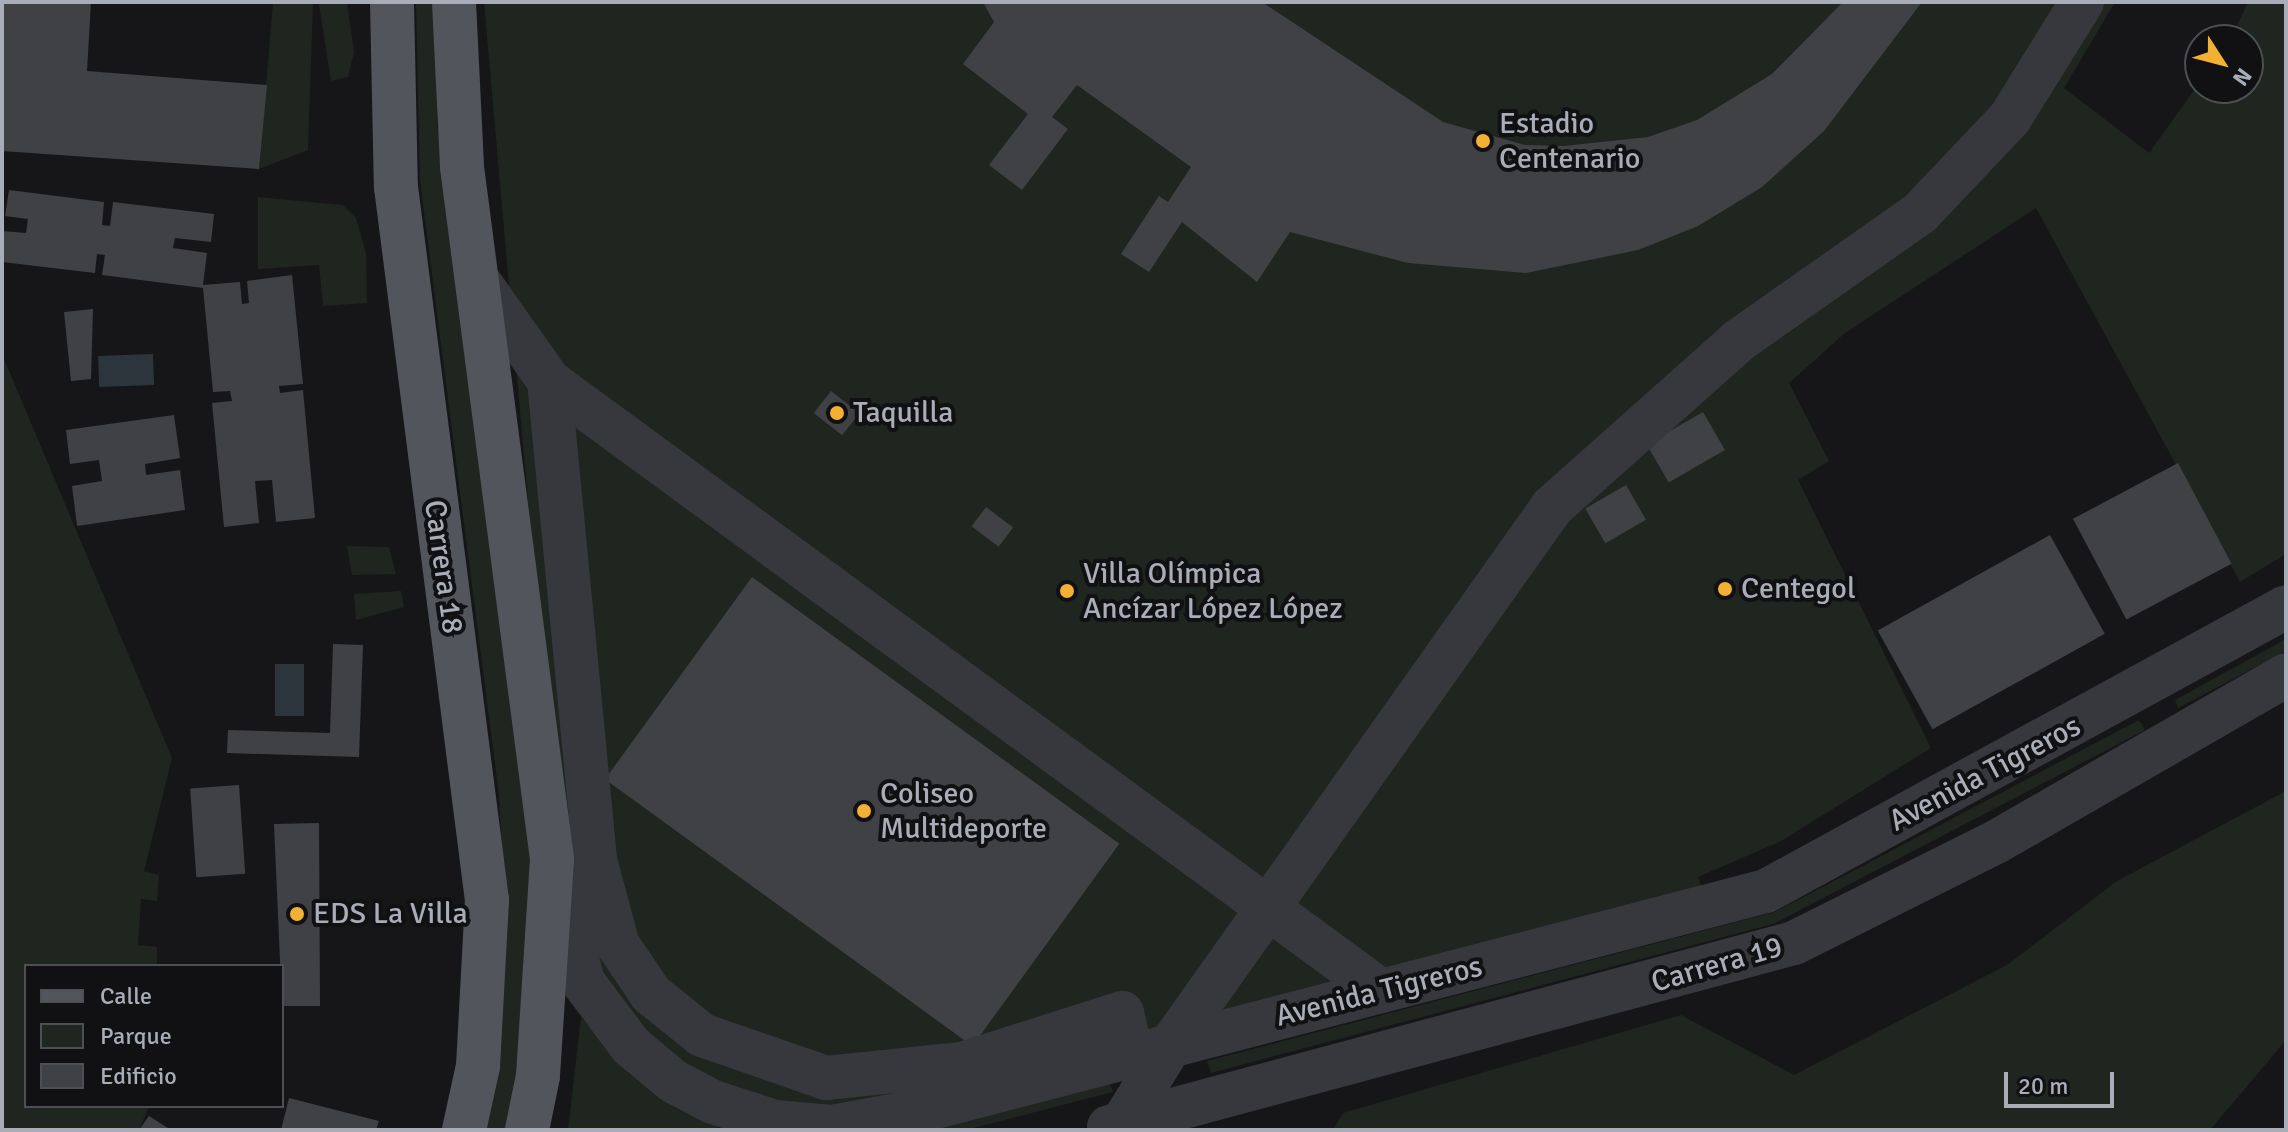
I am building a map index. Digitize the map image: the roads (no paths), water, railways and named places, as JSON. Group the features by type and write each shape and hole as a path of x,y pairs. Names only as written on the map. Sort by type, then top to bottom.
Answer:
{"main road":[{"name":"Carrera 18","path":"392,2 396,187 487,900 478,1066 464,1130"},
{"path":"454,2 462,167 482,286 552,859 538,1076 527,1130"}],"street":[{"path":"1113,1128 1151,1051 1270,911 1552,507 1714,360 1920,213 2010,118 2082,2"},
{"path":"482,286 549,381 1380,990"},
{"path":"549,381 595,860 618,945 651,994 702,1035 826,1078 962,1064 1122,1013 1151,1051"},
{"name":"Avenida Tigreros","path":"552,859 583,982 631,1046 673,1081 713,1102 775,1122 832,1127 1151,1051 1766,891 2286,607"},
{"name":"Carrera 19","path":"1113,1128 1794,943 1996,842 2286,675"}],"place":[{"name":"Estadio Centenario","path":"1483,141"},
{"name":"Taquilla","path":"837,413"},
{"name":"Centegol","path":"1725,589"},
{"name":"Villa Olímpica Ancízar López López","path":"1067,591"},
{"name":"Coliseo Multideporte","path":"864,811"},
{"name":"EDS La Villa","path":"297,914"}]}
